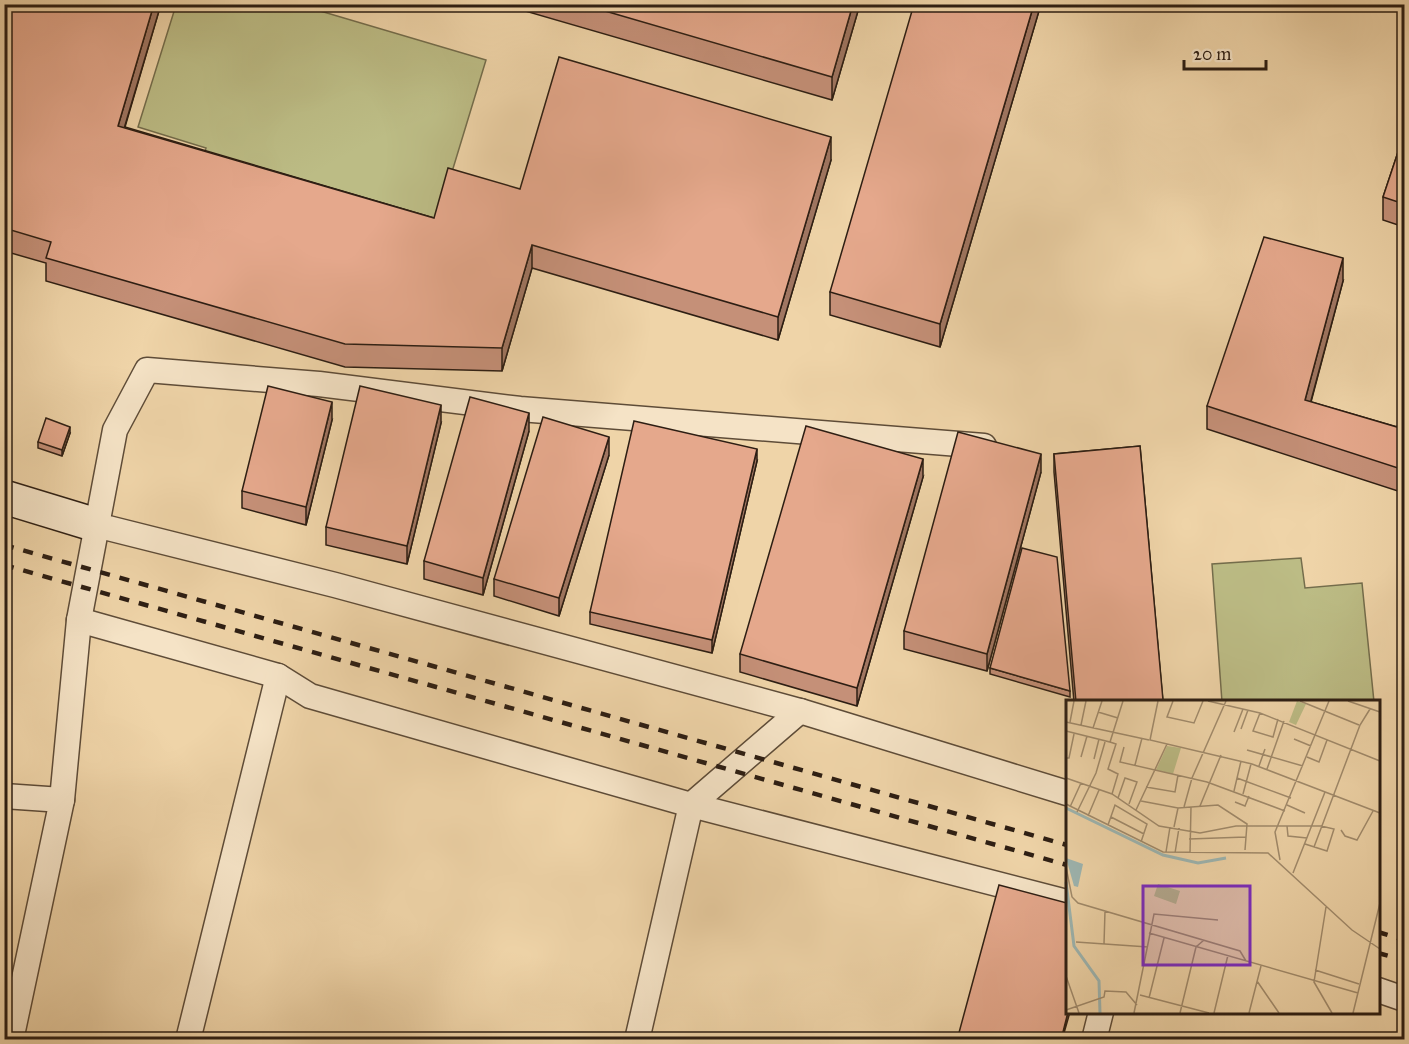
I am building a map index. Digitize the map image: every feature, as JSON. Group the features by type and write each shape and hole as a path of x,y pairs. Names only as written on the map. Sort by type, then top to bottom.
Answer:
{"street":[{"path":"11,1040 62,800 79,620 115,430 147,370 319,384 520,409 984,446"},
{"path":"4,497 96,525 335,585 800,711 1066,793"},
{"path":"79,620 278,676 310,696 692,805 1066,902"},
{"path":"188,1040 278,676"},
{"path":"637,1040 692,805 800,711"},
{"path":"4,796 62,800"},
{"path":"1379,991 1404,999"},
{"path":"1094,1040 1100,1014"}],"green space":[{"path":"176,5 300,5 486,60 434,231 202,162 206,148 138,127"},
{"path":"1301,558 1305,588 1362,583 1374,700 1222,700 1212,564"}],"building":[{"path":"4,4 154,4 118,126 434,218 448,168 520,189 559,57 831,137 778,317 532,245 502,348 345,344 46,258 51,242 4,228"},
{"path":"581,4 853,4 832,77"},
{"path":"914,4 1034,4 940,324 830,292"},
{"path":"1404,134 1404,204 1383,197"},
{"path":"1264,237 1343,258 1305,400 1397,427 1404,408 1404,470 1207,406"},
{"path":"268,386 332,402 306,507 242,491"},
{"path":"360,386 441,405 407,546 326,527"},
{"path":"470,397 529,413 483,578 424,561"},
{"path":"543,417 609,437 559,598 494,579"},
{"path":"46,418 70,427 62,450 38,442"},
{"path":"634,421 757,449 712,640 590,612"},
{"path":"806,426 923,459 857,688 740,654"},
{"path":"958,432 1041,454 987,654 904,631"},
{"path":"1140,446 1163,700 1076,700 1054,454"},
{"path":"1022,548 1057,557 1070,691 990,668"},
{"path":"999,885 1066,903 1068,1014 1061,1040 957,1040"}],"railway":[{"path":"4,545 1066,845"},
{"path":"4,565 1066,865"},
{"path":"1379,932 1404,940"},
{"path":"1379,953 1404,960"}]}
